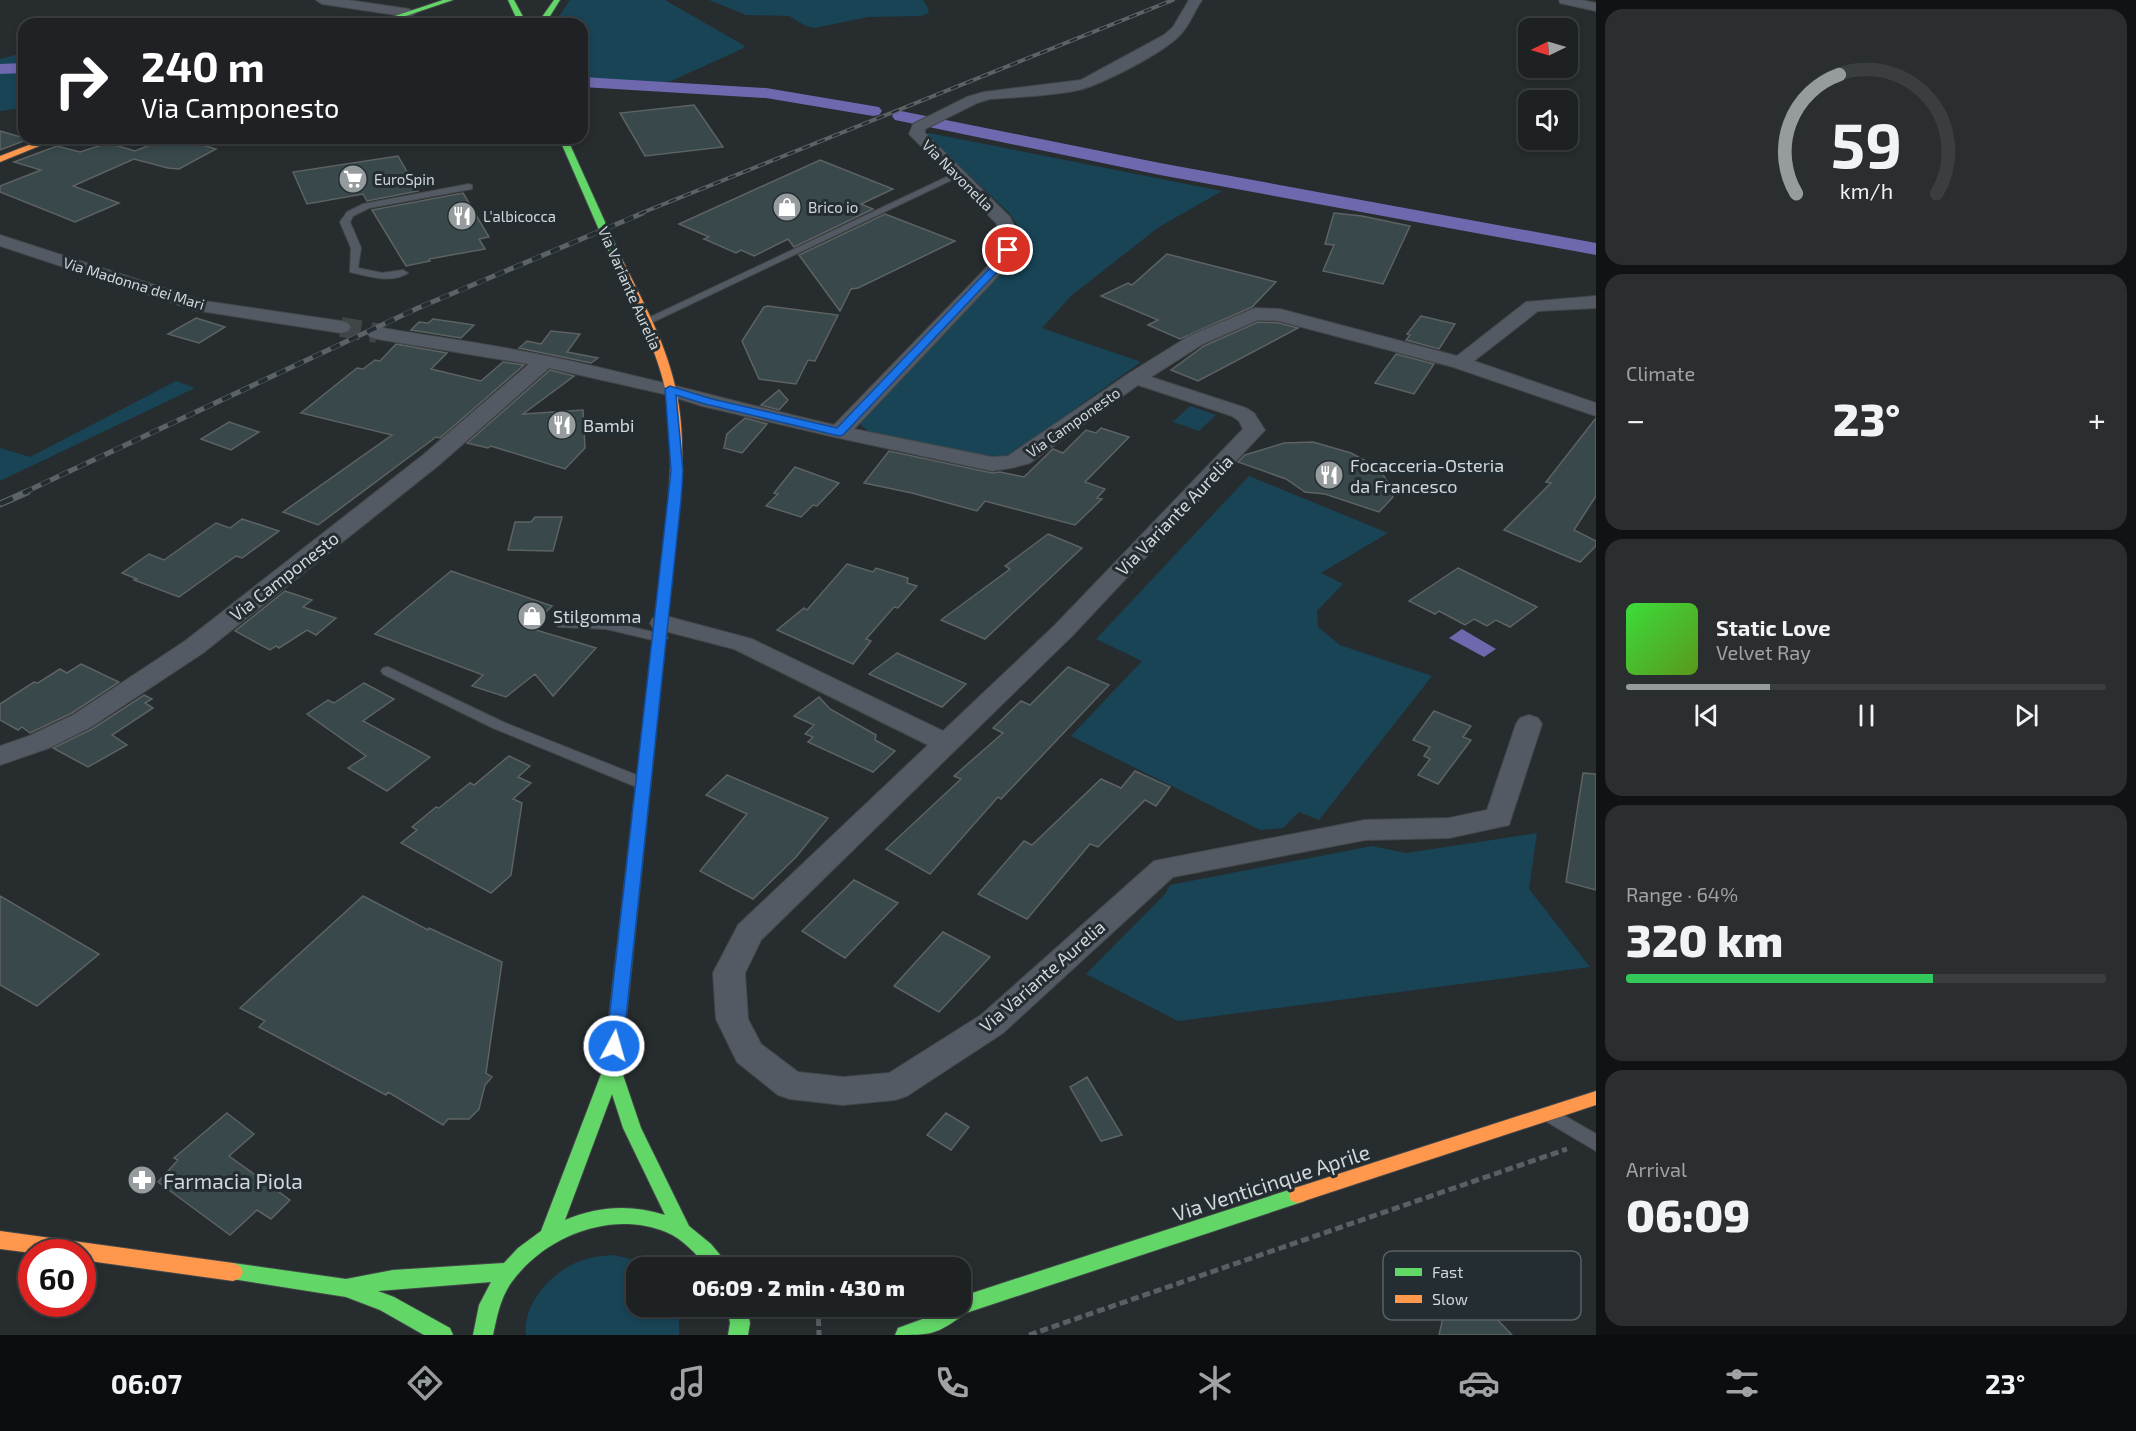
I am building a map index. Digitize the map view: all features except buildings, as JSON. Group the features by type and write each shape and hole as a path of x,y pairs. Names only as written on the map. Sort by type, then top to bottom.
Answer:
{"main road":[{"path":"394,18 450,0"},
{"path":"511,0 520,18"},
{"path":"545,18 557,0"},
{"path":"0,159 40,144"},
{"name":"Via Variante Aurelia","path":"550,1234 612,1069 662,630 677,471 670,389 647,321 566,144"},
{"name":"Via Variante Aurelia","path":"612,1069 632,1128 681,1229"},
{"name":"Via Venticinque Aprile","path":"971,1302 1596,1098"},
{"path":"483,1335 491,1298 507,1272 527,1251 550,1234 582,1221 617,1215 651,1218 681,1229 711,1252 714,1257"},
{"path":"0,1240 346,1288 387,1303 443,1335"},
{"path":"346,1288 393,1279 507,1272"},
{"path":"738,1335 739,1317"},
{"name":"Via Venticinque Aprile","path":"905,1335 935,1324 945,1317"}],"street":[{"path":"322,0 409,13"},
{"name":"Via Navonella","path":"839,432 994,270 1012,240 1004,221 917,134 918,127 972,100 989,95 1073,87 1086,83 1160,44 1176,32 1191,4 1196,0"},
{"path":"1565,0 1596,7"},
{"name":"Via Madonna dei Mari","path":"0,240 201,306 341,327"},
{"path":"1460,363 1533,306 1596,303"},
{"name":"Via Camponesto","path":"670,389 709,402 839,432 992,464 1011,462 1022,458 1135,378 1196,340 1255,314 1280,315 1460,363 1596,410"},
{"path":"377,333 545,362 670,389"},
{"name":"Via Camponesto","path":"0,756 39,742 82,720 194,647 431,460 545,362"},
{"name":"Via Variante Aurelia","path":"1135,378 1239,412 1247,417 1254,430 1064,630 749,933 729,973 732,1019 749,1053 790,1085 843,1091 895,1086 992,1024 1164,868 1365,830 1449,828 1499,818 1529,724"},
{"path":"662,630 743,644 946,743"}],"lane":[{"path":"647,321 958,175"},
{"path":"403,273 382,276 353,270 356,248 345,222 350,214 366,206 469,187"},
{"path":"563,624 662,630"},
{"path":"388,671 498,725 622,777 645,784"},
{"path":"1549,1114 1593,1142"}],"path":[{"path":"1029,1335 1593,1142"},
{"path":"818,1317 819,1335"}],"shaded area":[{"path":"570,0 665,0 745,46 671,81 660,83 588,79 588,18 558,18"},
{"path":"709,0 923,0 929,10 927,14 921,16 868,17 815,28 806,26 789,16 746,15"},
{"path":"18,55 18,67 13,70 18,70 18,109 0,111 0,59"},
{"path":"926,134 1222,191 1159,227 1071,296 1042,328 1141,362 1010,455 978,455 940,449 870,433 861,425 860,419 1013,260 1024,242 1021,230 1009,213"},
{"path":"176,381 195,388 0,481 0,448 30,457"},
{"path":"1190,406 1216,415 1199,431 1173,422"},
{"path":"1249,476 1388,533 1321,573 1343,584 1317,611 1318,627 1340,645 1432,676 1319,820 1299,812 1283,828 1260,830 1071,736 1142,661 1096,639"},
{"path":"1462,629 1496,649 1484,657 1449,638"},
{"path":"1537,833 1529,889 1590,967 1178,1021 1086,974 1165,894 1170,885 1372,846 1406,853"},
{"path":"613,1255 626,1258 626,1317 679,1317 679,1335 526,1335 526,1322 530,1309 545,1286 566,1268 593,1257"}],"waterway":[{"path":"0,69 18,68"},
{"path":"588,82 766,93 873,111"},
{"path":"901,116 1160,169 1596,249"}],"tunnel":[{"path":"341,327 377,333"}],"railway":[{"path":"639,214 1173,0"},
{"path":"23,493 418,308 643,213"},
{"path":"0,504 27,492"}],"traffic: fast":[{"path":"394,18 450,0"},
{"path":"511,0 520,18"},
{"path":"545,18 557,0"},
{"path":"566,144 615,255"},
{"path":"550,1234 612,1069 671,531"},
{"path":"612,1069 632,1128 681,1229"},
{"path":"905,1335 935,1324 960,1306 1298,1195"},
{"path":"483,1335 489,1305 504,1277 525,1254 551,1235 581,1222 612,1216 643,1217 673,1226 687,1235 710,1257"},
{"path":"233,1272 346,1288 387,1303 443,1335"},
{"path":"346,1288 393,1279 507,1272"},
{"path":"738,1335 739,1317"}],"traffic: slow":[{"path":"0,159 39,144"},
{"path":"615,255 653,337 670,388 676,441 676,477 671,531"},
{"path":"1298,1195 1596,1098"},
{"path":"0,1240 233,1272"}],"place":[{"name":"EuroSpin","path":"353,179"},
{"name":"Brico io","path":"787,207"},
{"name":"L'albicocca","path":"462,216"},
{"name":"Bambi","path":"562,425"},
{"name":"Focacceria-Osteria da Francesco","path":"1329,475"},
{"name":"Stilgomma","path":"532,616"},
{"name":"Farmacia Piola","path":"142,1180"}],"route":[{"path":"614,1046 675,500 677,471 670,389 709,402 839,432 994,270 1008,250"}]}
